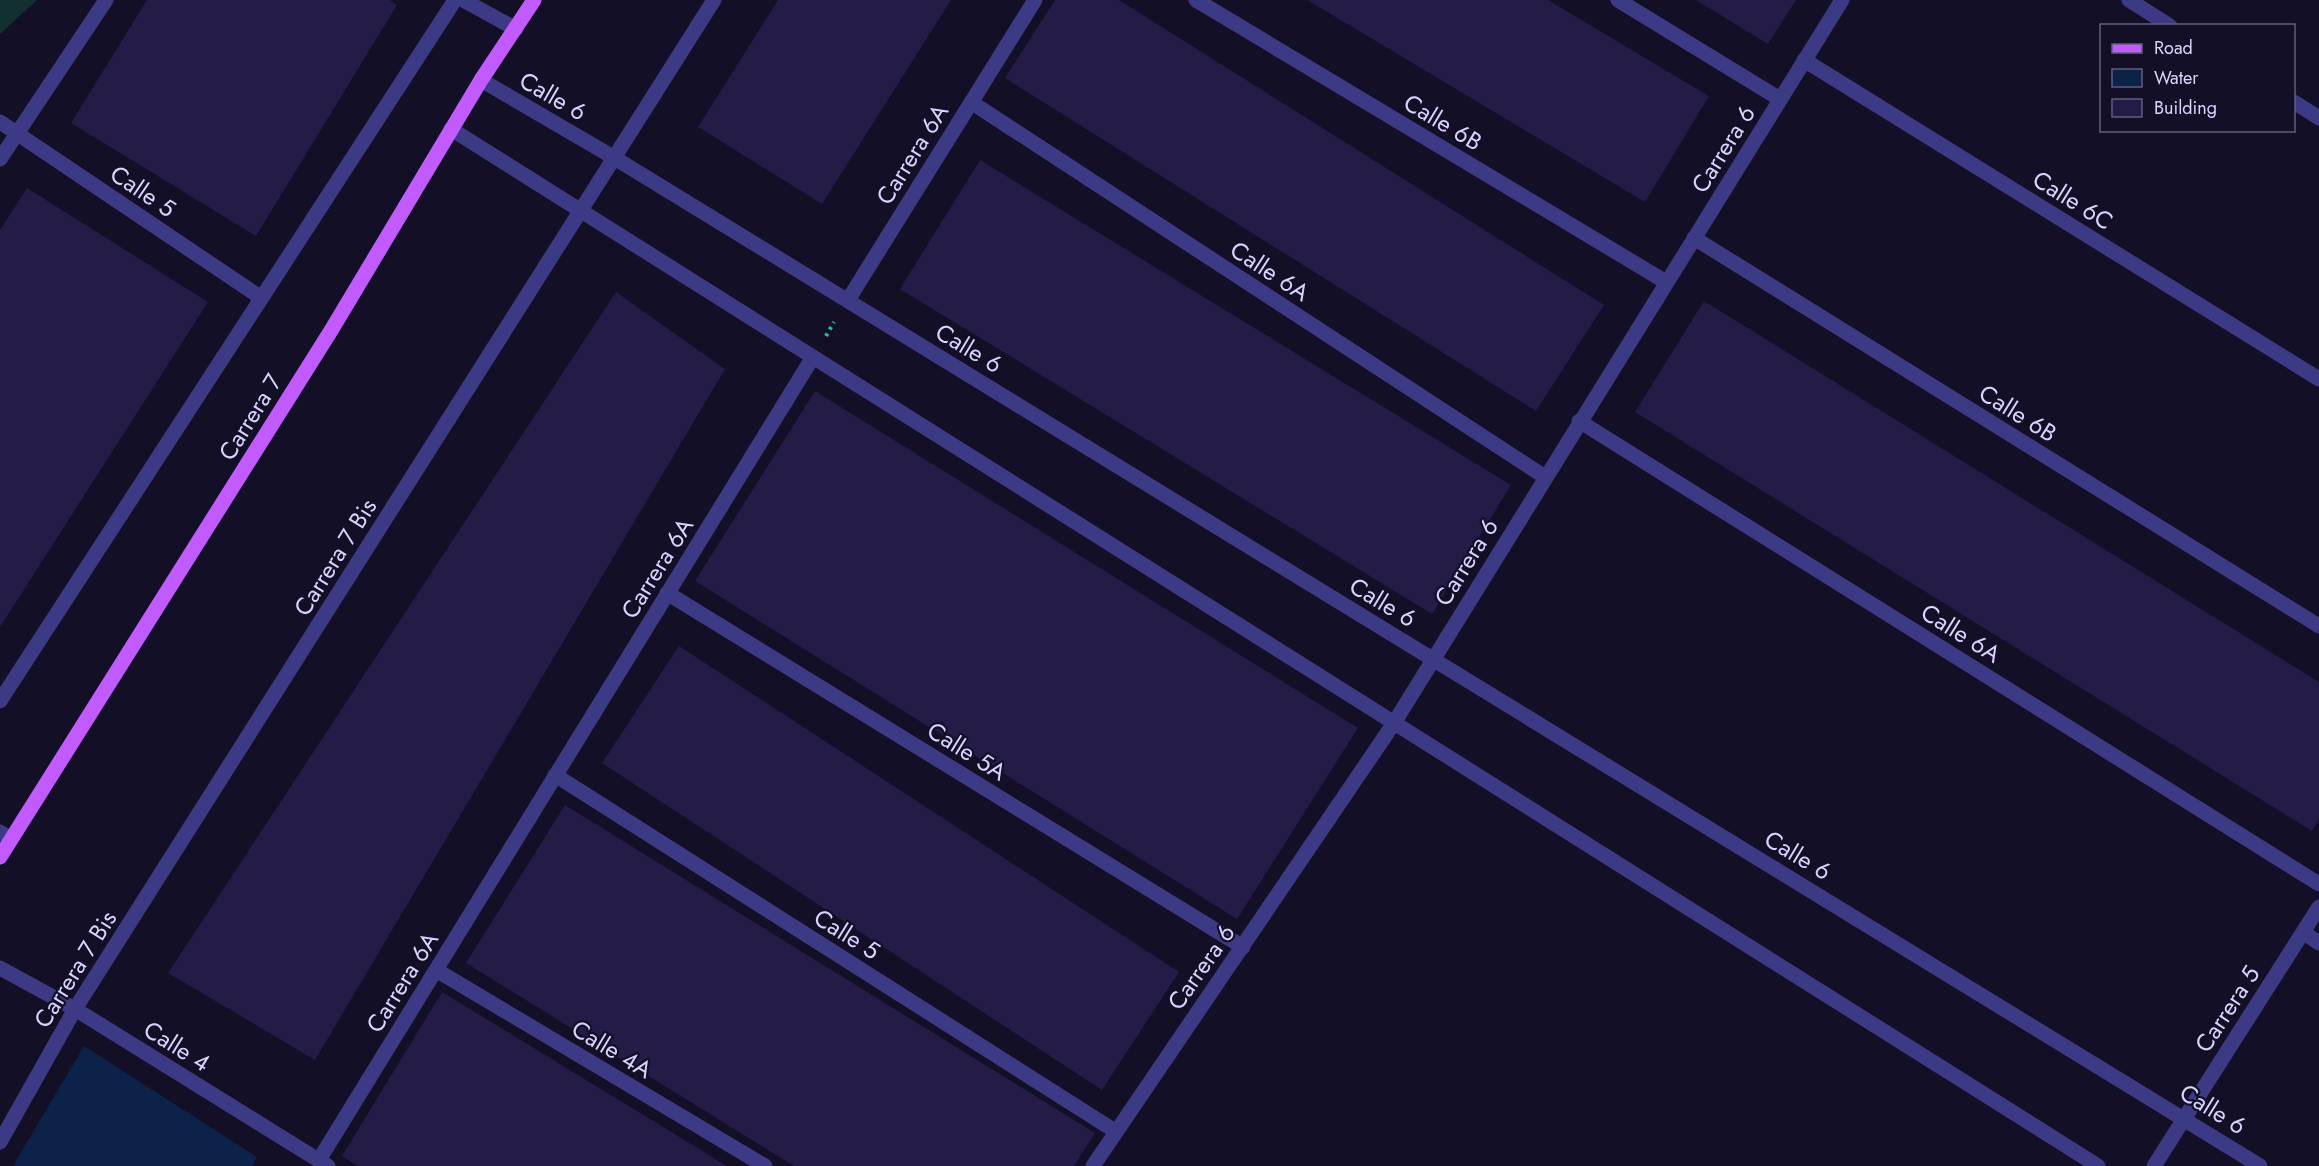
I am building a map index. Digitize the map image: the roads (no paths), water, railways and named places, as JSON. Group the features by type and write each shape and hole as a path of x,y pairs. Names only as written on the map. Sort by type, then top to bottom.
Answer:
{"main road":[{"name":"Carrera 7","path":"0,857 5,836 332,329 481,80 534,0"}],"street":[{"path":"0,159 106,0"},
{"path":"0,701 260,297 455,0"},
{"path":"463,0 516,29"},
{"name":"Carrera 7 Bis","path":"0,1142 75,1009 714,0"},
{"name":"Carrera 6A","path":"848,300 1035,0"},
{"name":"Calle 6B","path":"1196,0 1666,282"},
{"path":"1618,0 1780,99"},
{"name":"Carrera 6","path":"1093,1166 1394,723 1579,421 1842,0"},
{"path":"2129,0 2167,24"},
{"name":"Calle 6C","path":"1804,60 2319,379"},
{"name":"Calle 6","path":"481,80 613,157 848,300 2260,1166"},
{"name":"Calle 6A","path":"971,102 1545,477"},
{"path":"2295,103 2319,118"},
{"name":"Calle 5","path":"0,122 260,297"},
{"path":"451,129 2098,1166"},
{"name":"Calle 6B","path":"1694,238 2319,626"},
{"name":"Carrera 6A","path":"323,1163 436,970 813,357"},
{"name":"Calle 6A","path":"1579,421 2319,884"},
{"name":"Calle 5A","path":"667,593 1243,947"},
{"name":"Calle 5","path":"555,775 1115,1131"},
{"name":"Carrera 5","path":"2154,1166 2183,1117 2319,907"},
{"path":"2303,932 2319,943"},
{"name":"Calle 4","path":"0,968 75,1009 323,1163"},
{"name":"Calle 4A","path":"436,970 765,1166"}],"water":[{"path":"84,1046 257,1157 252,1166 13,1166"}]}
